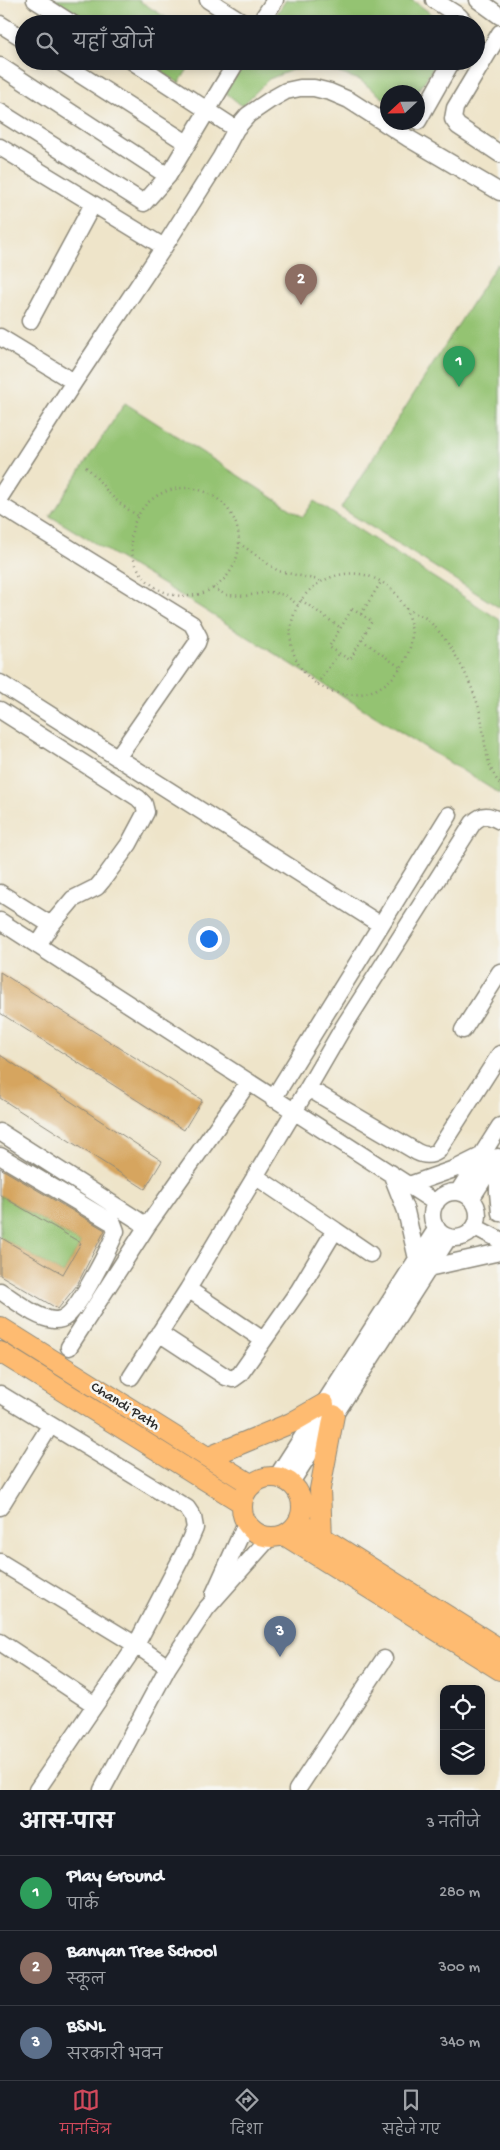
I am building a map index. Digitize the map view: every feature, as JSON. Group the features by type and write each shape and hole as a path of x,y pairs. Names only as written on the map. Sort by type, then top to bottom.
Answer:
{"main road":[{"name":"Chandi Path","path":"0,1327 252,1484"},
{"name":"Chandi Path","path":"0,1352 242,1503"},
{"path":"209,1457 291,1423 334,1402"},
{"path":"322,1538 320,1489 334,1402"},
{"path":"284,1531 301,1512 301,1502 297,1492 283,1481 268,1478 252,1484 246,1492 242,1503 246,1523 256,1533 284,1531 322,1538 500,1649"},
{"path":"284,1531 500,1670"}],"street":[{"path":"36,0 59,15"},
{"path":"208,0 232,15"},
{"path":"265,15 275,0"},
{"path":"434,0 457,15"},
{"path":"478,0 500,16"},
{"path":"0,24 15,33"},
{"path":"485,59 500,33"},
{"path":"0,66 168,176"},
{"path":"73,70 188,143"},
{"path":"146,70 236,129"},
{"path":"0,112 144,203 168,176 232,70"},
{"path":"425,108 447,70"},
{"path":"478,70 453,113 453,119 458,126 500,154"},
{"path":"0,497 164,247 221,157 236,129 248,115 270,100 286,91 314,88 349,100 408,138 500,192"},
{"path":"408,138 412,130"},
{"path":"0,147 164,247"},
{"path":"30,321 93,204"},
{"path":"0,337 74,382"},
{"path":"0,505 192,624 197,631 199,637 196,643 117,758"},
{"path":"0,683 381,925"},
{"path":"0,710 138,798 144,804 146,812 130,844 102,881 97,887 73,900 51,925 38,945"},
{"path":"274,1099 449,815"},
{"path":"131,1377 188,1289 344,1026 473,823 479,816 489,815 500,821"},
{"path":"0,893 51,925"},
{"path":"1,924 38,945 436,1203"},
{"path":"463,1030 493,998 500,972"},
{"path":"308,1088 425,1156 438,1151 500,1054"},
{"path":"69,1348 147,1226 248,1082"},
{"path":"465,1196 481,1156 500,1126"},
{"path":"0,1132 147,1226"},
{"path":"465,1196 499,1155"},
{"path":"499,1155 500,1213"},
{"path":"0,1156 114,1223 116,1231 107,1251 75,1306 66,1317 57,1320 44,1318 0,1291"},
{"path":"409,1185 457,1168 481,1156"},
{"path":"391,1173 423,1263"},
{"path":"255,1176 370,1254"},
{"path":"444,1195 465,1196 478,1213 475,1227 463,1236 443,1232 433,1214 436,1203 444,1195"},
{"path":"475,1227 500,1240"},
{"path":"160,1333 226,1377 233,1379 240,1374 299,1290 335,1230"},
{"path":"283,1481 443,1232"},
{"path":"423,1263 500,1252"},
{"path":"188,1289 263,1340"},
{"path":"0,1394 187,1508 193,1517 194,1528 186,1549 136,1645 37,1790"},
{"path":"0,1507 50,1426"},
{"path":"102,1790 168,1667 206,1609 246,1523"},
{"path":"206,1609 284,1531"},
{"path":"0,1562 136,1645 168,1667"},
{"path":"0,1642 95,1705"},
{"path":"297,1790 384,1660"}],"path":[{"path":"86,467 96,476 108,492 138,516"},
{"path":"189,488 205,492 220,501 231,514 237,530 238,543 235,563 226,577 213,588 193,595 182,596 166,592 151,584 140,571 133,555 131,538 138,516 144,507 156,496 172,489 189,488"},
{"path":"238,543 278,571 323,581"},
{"path":"346,574 364,575 382,582 396,593 406,608 411,628 410,648 401,668 390,681 373,691 353,695 333,693 317,684 301,670 293,653 290,635 293,617 300,600 313,587 323,581 346,574"},
{"path":"361,614 382,582"},
{"path":"213,588 226,596 245,596 269,592 285,595 298,605"},
{"path":"300,600 341,628"},
{"path":"406,608 427,619 446,642 464,673 478,706 492,774 500,784"},
{"path":"352,609 372,620 350,660 329,647 341,628 352,609"},
{"path":"362,640 401,668"},
{"path":"317,684 339,653"}],"green space":[{"path":"46,0 138,0 162,15 70,15"},
{"path":"286,0 412,0 433,15 276,15"},
{"path":"158,70 187,70 179,83"},
{"path":"240,70 292,70 269,79 242,106 225,92"},
{"path":"330,70 432,70 422,85 380,85 380,96 360,80"},
{"path":"497,264 500,266 500,608 341,508"},
{"path":"125,403 303,517 314,501 500,620 500,794 50,516"},
{"path":"0,1195 81,1243 63,1274 0,1237"}],"building":[{"path":"0,972 202,1100 184,1130 0,1013"},
{"path":"0,1055 162,1161 145,1189 0,1098"},
{"path":"0,1168 105,1230 77,1285 58,1309 0,1275 0,1237 63,1274 81,1243 0,1195"}],"place":[{"name":"Banyan Tree School","path":"301,305"},
{"name":"Play Ground","path":"459,387"},
{"name":"BSNL","path":"280,1657"}]}
